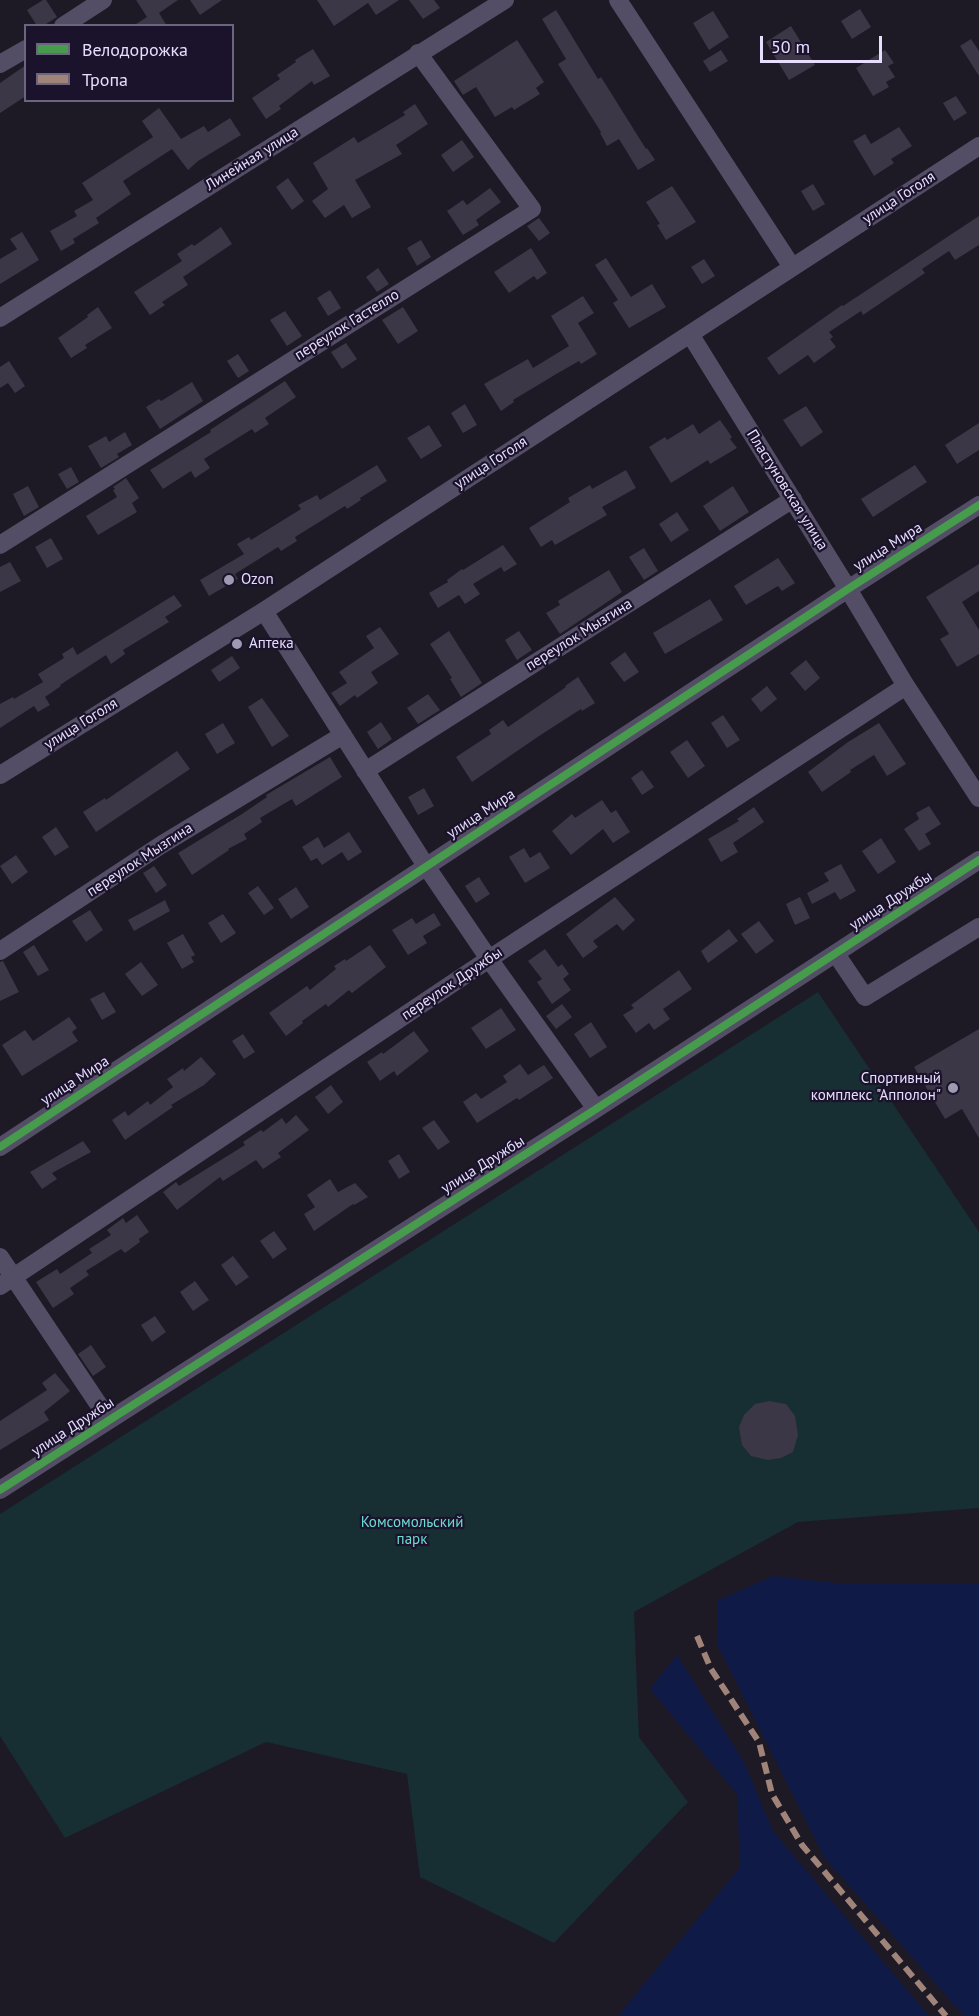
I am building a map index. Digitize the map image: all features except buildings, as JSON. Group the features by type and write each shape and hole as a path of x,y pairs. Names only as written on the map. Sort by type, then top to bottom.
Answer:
{"street":[{"path":"66,24 103,0"},
{"name":"Линейная улица","path":"0,318 505,0"},
{"path":"618,0 792,267"},
{"path":"0,64 24,50"},
{"name":"переулок Гастелло","path":"0,545 532,209 418,53"},
{"name":"улица Гоголя","path":"0,775 264,610 979,146"},
{"name":"Пластуновская улица","path":"690,334 906,686 979,798"},
{"name":"переулок Мызгина","path":"365,771 793,500"},
{"name":"улица Мира","path":"0,1147 979,505"},
{"path":"264,610 426,866 596,1109"},
{"name":"переулок Дружбы","path":"6,1282 489,959 906,686"},
{"name":"переулок Мызгина","path":"0,951 161,845 343,735"},
{"name":"улица Дружбы","path":"0,1490 596,1109 979,860"},
{"path":"836,954 865,997 979,927"},
{"path":"0,1257 6,1282 109,1420"}],"green space":[{"name":"Комсомольский парк","path":"818,992 979,1232 979,1508 798,1522 634,1612 639,1737 688,1802 554,1943 420,1877 407,1774 266,1742 65,1838 0,1736 0,1514"}],"water":[{"path":"773,1576 846,1584 979,1584 979,2016 964,2016 824,1857 718,1646 718,1600"},
{"path":"677,1655 744,1762 773,1831 929,2016 618,2016 740,1867 737,1794 650,1689"}],"marked path":[{"path":"697,1636 711,1669 759,1742 772,1794 802,1845 946,2016"}],"cycle path":[{"path":"0,1147 979,505"},
{"path":"0,1490 596,1109 979,860"}],"place":[{"name":"Ozon","path":"229,580"},
{"name":"Аптека","path":"237,644"},
{"name":"Спортивный комплекс \"Апполон\"","path":"953,1088"}]}
